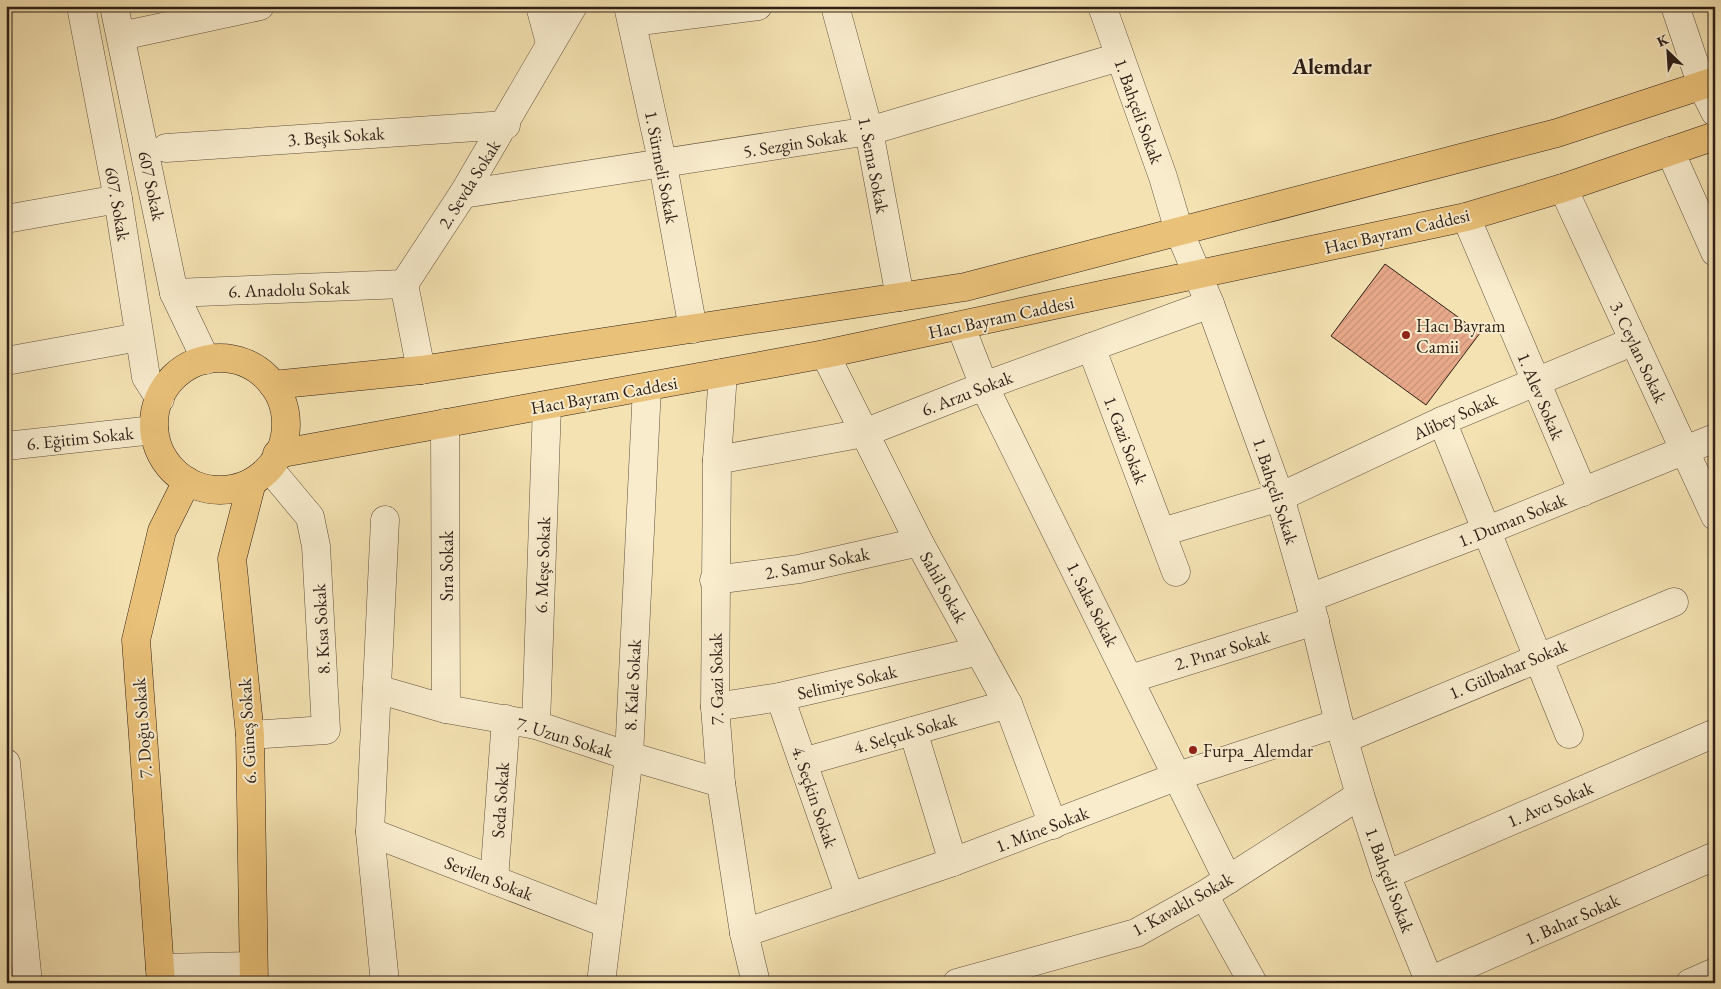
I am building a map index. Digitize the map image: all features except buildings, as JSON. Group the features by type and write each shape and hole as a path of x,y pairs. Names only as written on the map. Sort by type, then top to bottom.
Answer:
{"main road":[{"path":"273,385 421,370 965,287 1557,134 1708,83"},
{"name":"Hacı Bayram Caddesi","path":"266,468 445,423 723,373 961,327 1466,217 1563,188 1715,136"},
{"path":"216,358 238,360 257,369 273,385 283,405 285,427 281,449 266,468 230,489 208,489 187,481 170,468 163,456 154,430 155,409 164,389 177,373 196,362 216,358"},
{"name":"6. Güneş Sokak","path":"253,974 250,735 232,559 266,468"},
{"name":"7. Doğu Sokak","path":"161,975 136,640 162,530 187,481"}],"street":[{"name":"607. Sokak","path":"81,6 118,199 146,377 160,398"},
{"name":"607 Sokak","path":"114,6 174,293 206,360"},
{"path":"120,36 260,6"},
{"path":"540,6 550,43"},
{"name":"2. Sevda Sokak","path":"404,284 506,125 550,43 573,6"},
{"path":"630,14 758,6"},
{"name":"1. Sema Sokak","path":"835,6 869,131 900,297"},
{"name":"1. Bahçeli Sokak","path":"1102,6 1163,177 1179,231 1210,304 1280,497 1312,610 1341,731 1360,794 1386,875 1430,982"},
{"path":"1675,6 1708,83 1715,112"},
{"name":"1. Sürmeli Sokak","path":"630,14 663,165 693,329"},
{"name":"5. Sezgin Sokak","path":"463,194 663,165 869,131 1119,57"},
{"name":"3. Beşik Sokak","path":"166,148 506,125"},
{"path":"1670,151 1715,252"},
{"name":"3. Ceylan Sokak","path":"1563,188 1715,516"},
{"path":"6,219 118,199"},
{"name":"1. Alev Sokak","path":"1466,217 1583,492"},
{"path":"404,284 421,370"},
{"name":"6. Anadolu Sokak","path":"174,293 404,284"},
{"name":"6. Arzu Sokak","path":"717,460 864,433 984,386 1210,304"},
{"name":"1. Saka Sokak","path":"961,327 984,386 1228,880"},
{"path":"6,361 139,338"},
{"name":"Alibey Sokak","path":"1280,497 1442,420 1634,341"},
{"name":"1. Gazi Sokak","path":"1091,347 1176,572"},
{"name":"Sahil Sokak","path":"825,354 919,542 1008,704 1053,825"},
{"name":"7. Gazi Sokak","path":"723,373 717,460 714,580 715,707 721,783 744,933 756,983"},
{"name":"8. Kale Sokak","path":"602,983 629,756 647,386"},
{"name":"6. Meşe Sokak","path":"536,725 547,405"},
{"path":"1442,420 1570,734"},
{"name":"Sıra Sokak","path":"445,423 446,709"},
{"name":"6. Eğitim Sokak","path":"6,446 154,430"},
{"name":"1. Duman Sokak","path":"1312,610 1488,530 1715,438"},
{"name":"8. Kısa Sokak","path":"250,735 326,730 314,536 310,517 266,468"},
{"path":"1162,532 1280,497"},
{"path":"385,520 370,832 385,983"},
{"name":"2. Samur Sokak","path":"714,580 799,569 919,542"},
{"name":"1. Gülbahar Sokak","path":"1341,731 1674,602"},
{"name":"2. Pınar Sokak","path":"1130,679 1312,610"},
{"name":"Selimiye Sokak","path":"715,707 780,697 979,651"},
{"name":"7. Uzun Sokak","path":"377,690 446,709 536,725 629,756 721,783"},
{"name":"4. Seçkin Sokak","path":"780,697 850,897"},
{"name":"4. Selçuk Sokak","path":"803,762 1008,704"},
{"name":"Seda Sokak","path":"494,880 506,719"},
{"path":"913,731 953,862"},
{"name":"1. Mine Sokak","path":"744,933 953,862 1178,776 1341,731"},
{"name":"1. Avcı Sokak","path":"1386,875 1715,733"},
{"path":"6,763 14,907 28,983"},
{"name":"1. Kavaklı Sokak","path":"958,983 1136,933 1204,895 1360,794"},
{"name":"Sevilen Sokak","path":"370,832 608,924"},
{"name":"1. Bahar Sokak","path":"1430,982 1715,856"},
{"path":"1204,895 1253,983"},
{"path":"1690,983 1715,972"},
{"path":"161,975 253,974"}],"place":[{"name":"Hacı Bayram Camii","path":"1406,335"},
{"name":"Furpa_Alemdar","path":"1193,750"}],"district":[{"name":"Alemdar","path":"1332,66"}]}
